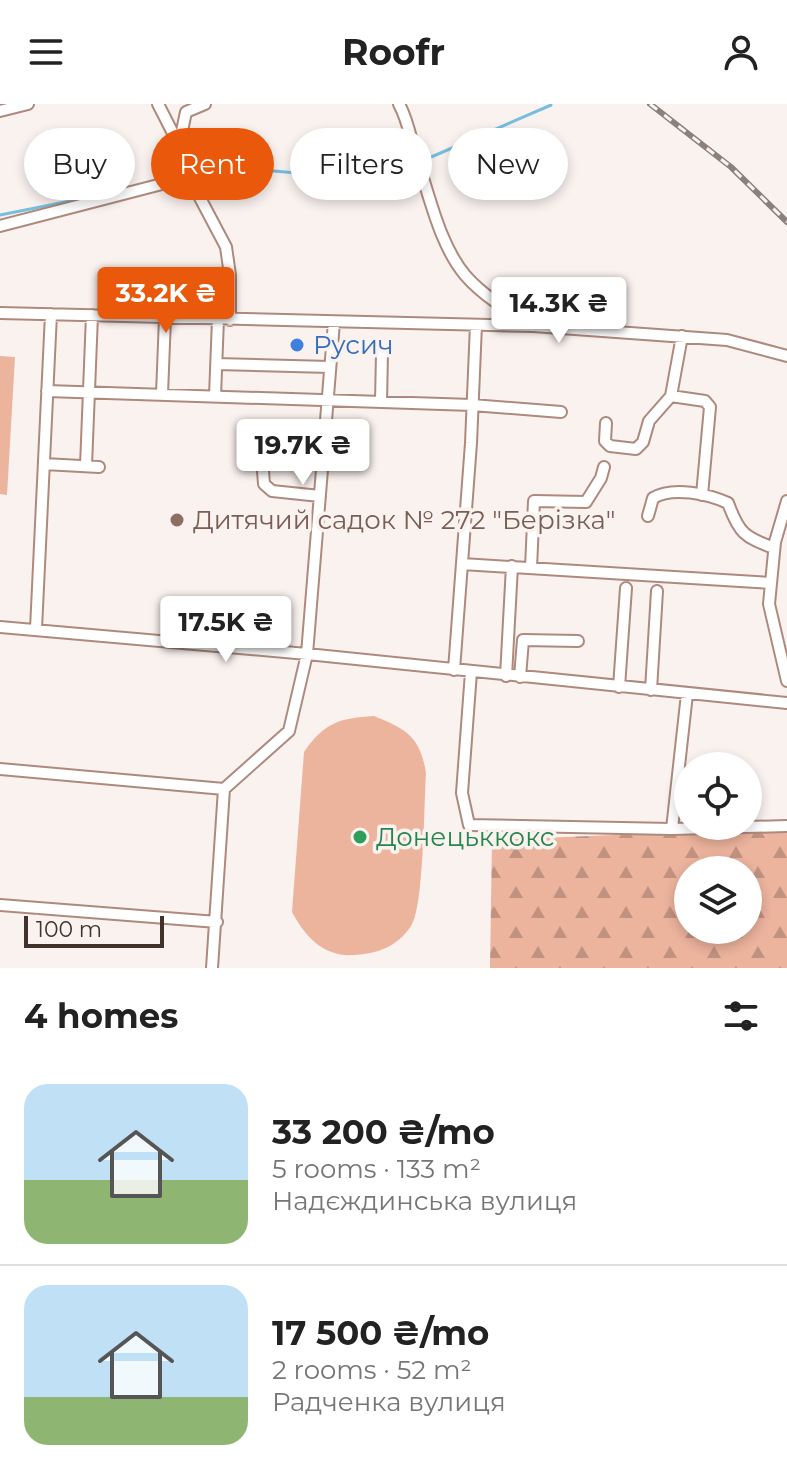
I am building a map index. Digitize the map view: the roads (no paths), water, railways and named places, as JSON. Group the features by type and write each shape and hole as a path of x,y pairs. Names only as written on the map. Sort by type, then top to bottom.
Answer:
{"street":[{"path":"0,111 28,104"},
{"path":"158,104 170,128"},
{"path":"183,128 186,112 205,104"},
{"path":"399,104 429,197 454,259 465,275 485,293 533,326"},
{"path":"0,226 151,187"},
{"path":"201,200 226,247 230,275 230,320"},
{"path":"0,313 533,326 727,340 787,356"},
{"path":"36,629 51,314"},
{"path":"86,466 92,315"},
{"path":"162,394 165,318"},
{"path":"215,396 218,319"},
{"path":"212,968 224,789 289,731 307,654 334,322"},
{"path":"454,670 476,325"},
{"path":"606,423 605,441 610,446 636,449 643,442 649,421 671,396 682,336"},
{"path":"381,402 382,353"},
{"path":"217,364 330,367"},
{"path":"47,391 472,405 561,412"},
{"path":"671,396 705,401 710,407 702,495"},
{"path":"44,464 99,467"},
{"path":"531,568 534,501 586,502 604,467"},
{"path":"263,471 264,484 272,491 320,496"},
{"path":"648,516 653,498 663,492 713,496 728,503 737,528 752,540 774,548"},
{"path":"787,501 774,548 769,604 787,681"},
{"path":"462,564 771,583"},
{"path":"506,676 512,566"},
{"path":"619,687 626,588"},
{"path":"651,690 657,591"},
{"path":"0,627 307,654 787,703"},
{"path":"520,677 523,640 578,641"},
{"path":"471,672 462,793 469,825 672,829 787,826"},
{"path":"672,829 687,694"},
{"path":"0,769 224,789"},
{"path":"0,905 217,922"}],"waterway":[{"path":"432,157 551,105"},
{"path":"274,171 290,172"},
{"path":"0,215 75,200"}],"railway":[{"path":"650,104 731,167 787,222"}],"place":[{"name":"Русич","path":"297,345"},
{"name":"Дитячий садок № 272 \"Берізка\"","path":"177,520"},
{"name":"Донецьккокс","path":"360,837"}]}
